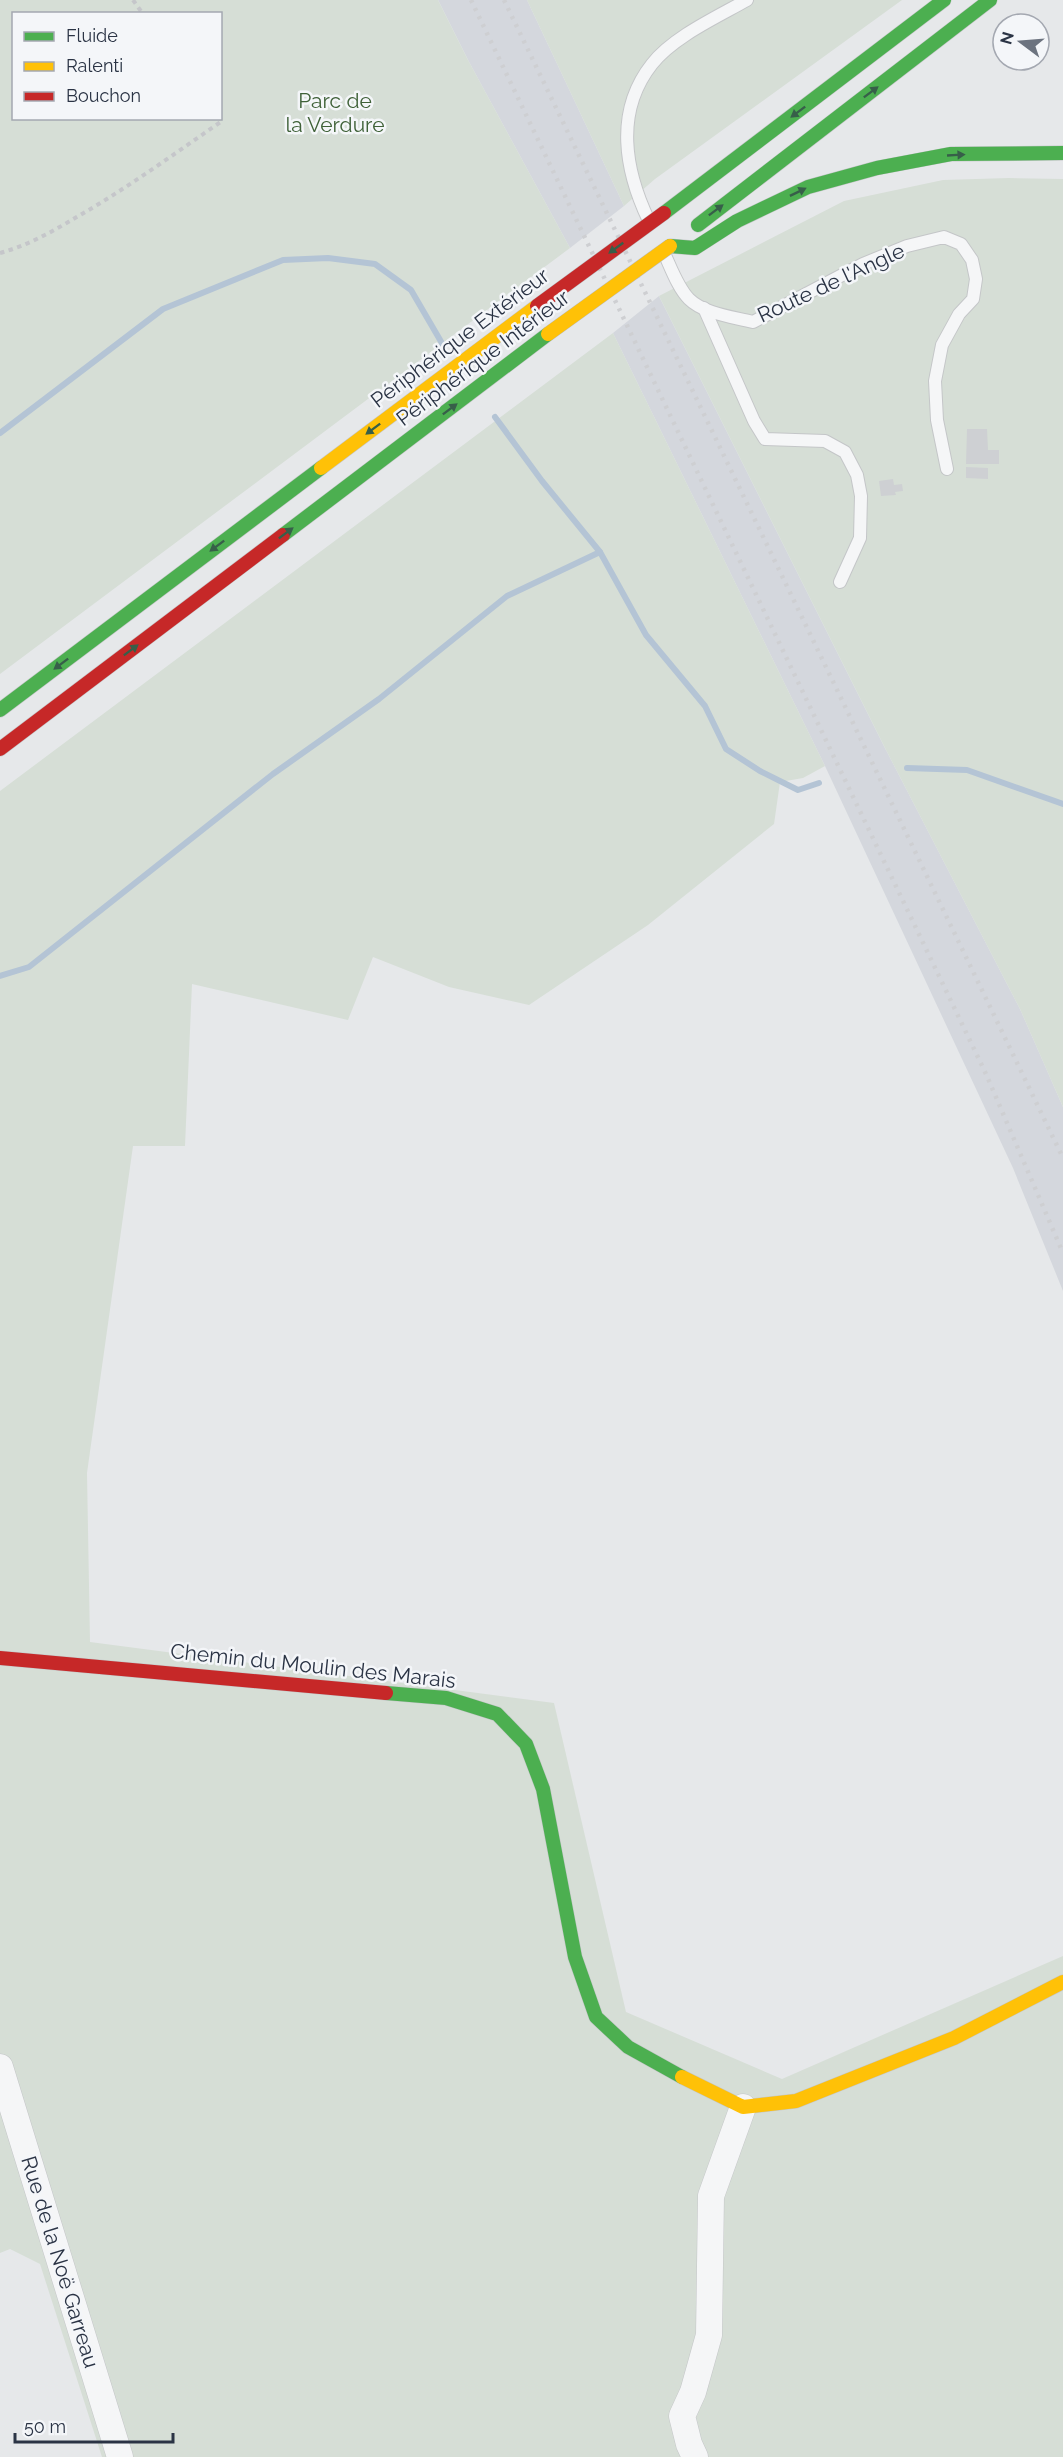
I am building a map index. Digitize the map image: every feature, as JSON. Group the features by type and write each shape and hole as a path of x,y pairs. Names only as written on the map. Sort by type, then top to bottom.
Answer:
{"main road":[{"name":"Périphérique Extérieur","path":"0,710 664,213 944,0"},
{"name":"Périphérique Intérieur","path":"0,749 548,334 670,246 990,0"},
{"path":"670,246 694,249 737,221 808,187 857,173 951,154 1063,153"},
{"name":"Chemin du Moulin des Marais","path":"0,1658 446,1698 496,1714 526,1744 543,1789 575,1957 596,2017 628,2047 697,2086 743,2107"},
{"path":"743,2107 796,2101 954,2038 1063,1982"}],"street":[{"name":"Rue de la Noë Garreau","path":"0,2067 120,2457"},
{"path":"695,2457 682,2416 693,2392 709,2335 711,2196 743,2107"}],"lane":[{"name":"Route de l'Angle","path":"747,0 681,38 652,64 635,93 626,132 630,172 638,196 677,281 690,300 704,308 753,322 863,264 907,246 944,237 961,244 972,260 976,279 973,299 959,314 942,345 934,381 937,420 947,469"},
{"path":"704,308 754,421 765,439 825,441 845,452 857,475 861,496 860,538 840,582"}],"path":[{"path":"0,253 56,230 99,204 221,120"}],"shaded area":[{"path":"438,0 527,0 624,206 570,248 468,60"},
{"path":"659,296 886,750 1020,1009 1063,1107 1063,1291 1013,1168 825,766 613,333"}],"green space":[{"name":"Parc de la Verdure","path":"0,0 438,0 570,248 0,674"},
{"path":"527,0 902,0 655,179 624,206"},
{"path":"1063,179 1063,1107 1020,1009 886,750 659,296 844,201 943,180"},
{"path":"613,333 825,766 803,778 780,782 774,824 648,925 529,1005 449,987 373,957 348,1020 192,984 185,1146 133,1146 87,1473 90,1642 554,1703 626,2012 782,2079 1063,1956 1063,2457 102,2457 40,2264 10,2249 0,2253 0,791"}],"building":[{"path":"967,429 987,429 988,450 999,450 999,464 966,464"},
{"path":"966,467 988,468 988,479 966,478"},
{"path":"893,479 894,485 902,484 903,491 895,492 896,495 881,496 879,481"}],"waterway":[{"path":"0,433 163,309 283,260 328,258 375,264 411,290 443,345"},
{"path":"495,417 542,481 600,552 646,635 705,706 726,749 760,771 798,790 819,783"},
{"path":"0,976 29,967 273,774 379,699 507,596 600,552"},
{"path":"907,768 967,770 1063,804"}],"railway":[{"path":"471,0 986,1074 1063,1253"},
{"path":"504,0 1063,1158"}],"traffic: fast":[{"path":"664,213 944,0"},
{"path":"698,225 990,0"},
{"path":"670,246 695,248 737,221 808,187 877,168 951,154 1063,153"},
{"path":"283,535 548,334"},
{"path":"0,710 321,468"},
{"path":"386,1693 446,1698 497,1714 526,1744 543,1789 575,1957 596,2017 628,2047 682,2077"}],"traffic: slow":[{"path":"548,334 670,246"},
{"path":"321,468 537,306"},
{"path":"682,2077 743,2107 796,2101 954,2038 1063,1982"}],"traffic: jam":[{"path":"537,306 664,213"},
{"path":"0,749 283,535"},
{"path":"0,1658 386,1693"}]}
